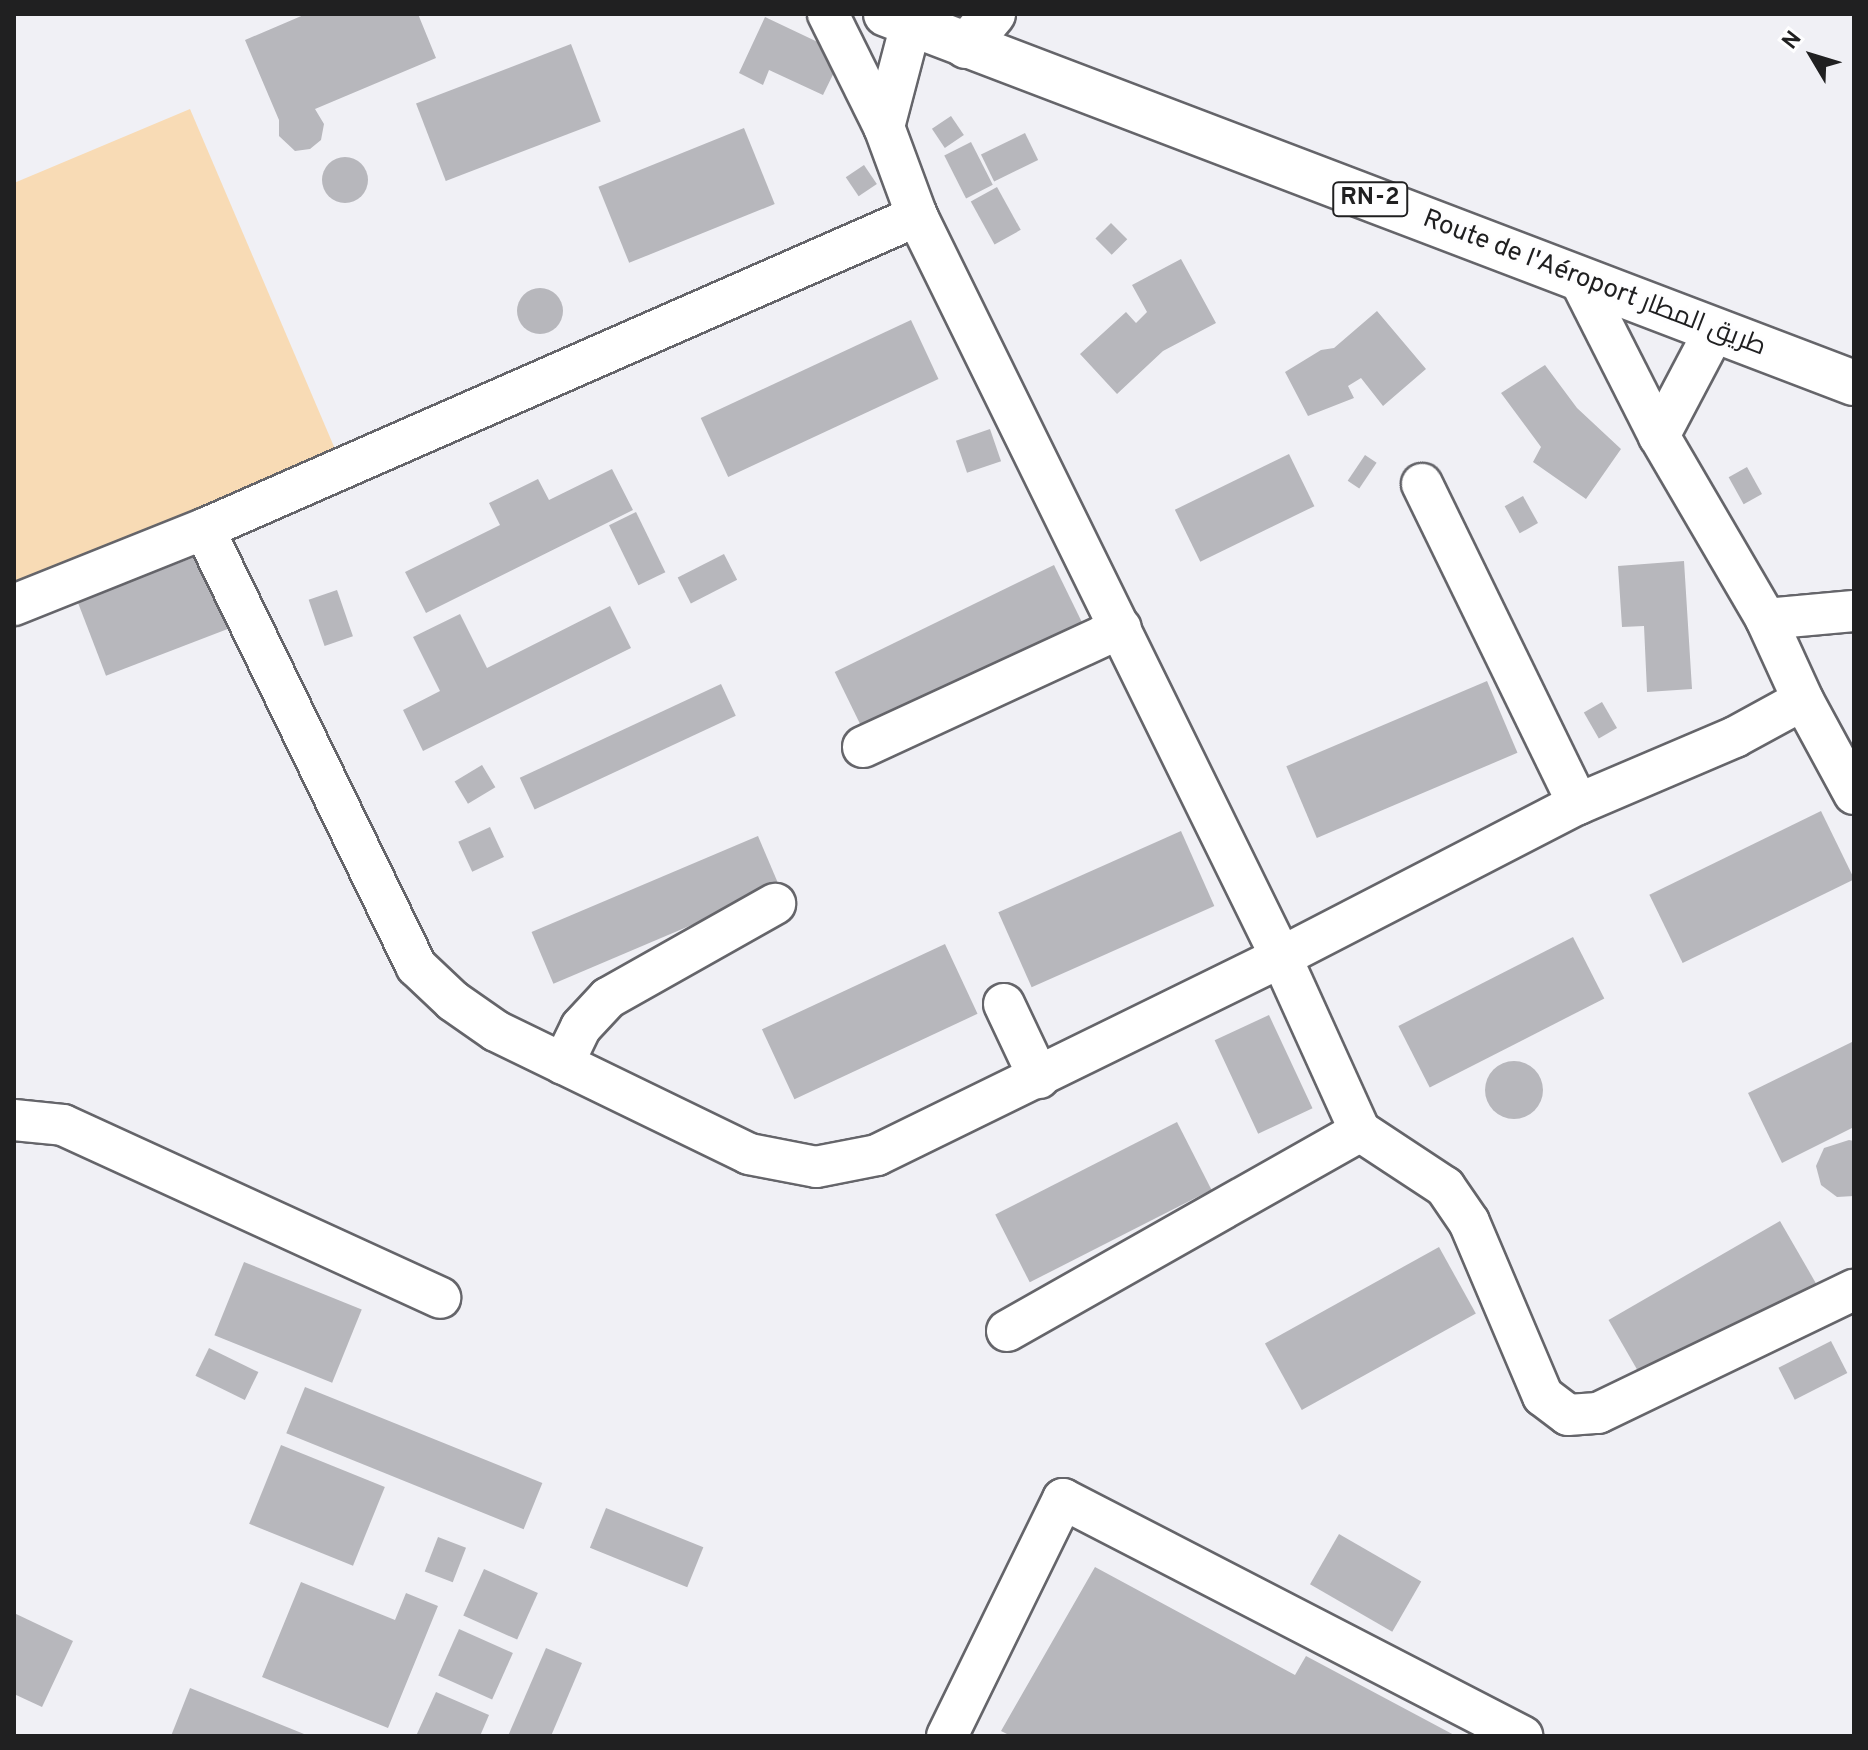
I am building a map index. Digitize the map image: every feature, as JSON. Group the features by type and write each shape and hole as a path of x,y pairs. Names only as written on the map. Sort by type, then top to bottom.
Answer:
{"main road":[{"name":"Route de l'Aéroport طريق المطار","path":"906,17 980,30 1579,278 1854,383"}],"lane":[{"path":"828,14 884,127 917,216 1281,957 1360,1131 1445,1187 1469,1222 1543,1396 1568,1415 1598,1413 1854,1290"},
{"path":"884,127 906,17"},
{"path":"14,605 204,529 917,216"},
{"path":"1579,278 1659,436 1766,619 1803,700 1854,794"},
{"path":"1659,436 1715,330"},
{"path":"1422,484 1578,804"},
{"path":"204,529 416,966 496,1031 749,1154 816,1167 877,1155 1281,957 1578,804 1735,737 1803,700"},
{"path":"1766,619 1854,611"},
{"path":"863,747 1121,628"},
{"path":"563,1064 581,1027 608,998 775,904"},
{"path":"1004,1004 1039,1078"},
{"path":"14,1120 63,1125 440,1298"},
{"path":"1007,1331 1360,1131"},
{"path":"947,1736 1063,1499 1522,1736"}],"shaded area":[{"path":"190,109 338,456 14,588 14,183"}],"building":[{"path":"306,14 418,14 436,58 315,109 324,124 321,140 310,149 295,151 279,136 279,120 245,40"},
{"path":"765,17 843,54 823,95 769,70 763,85 739,73"},
{"path":"571,44 601,121 446,181 416,103"},
{"path":"951,116 964,135 945,148 932,129"},
{"path":"744,128 775,204 629,263 598,187"},
{"path":"1025,133 1038,160 994,181 981,154"},
{"path":"971,142 993,185 966,198 944,156"},
{"path":"345,157 362,163 368,180 362,197 345,203 328,197 322,180 328,163"},
{"path":"864,165 877,184 859,196 846,177"},
{"path":"997,187 1021,230 995,244 971,202"},
{"path":"1111,223 1127,239 1112,255 1095,239"},
{"path":"1181,259 1216,323 1163,351 1117,394 1080,354 1126,312 1136,323 1147,312 1132,285"},
{"path":"540,288 557,294 563,311 557,328 540,334 523,328 517,311 523,294"},
{"path":"1377,311 1426,369 1383,406 1361,378 1348,386 1354,398 1308,416 1285,372 1321,350 1334,348"},
{"path":"911,320 938,379 728,477 701,418"},
{"path":"1545,365 1577,408 1621,449 1586,499 1533,462 1541,447 1501,393"},
{"path":"990,429 1001,461 967,473 956,441"},
{"path":"1289,454 1314,506 1200,562 1175,510"},
{"path":"1365,455 1377,463 1359,489 1348,481"},
{"path":"1747,467 1762,494 1744,504 1729,477"},
{"path":"612,469 633,510 426,613 405,572 500,525 489,503 538,479 549,500"},
{"path":"1523,496 1538,523 1520,533 1505,506"},
{"path":"636,512 665,572 638,585 609,525"},
{"path":"724,554 737,580 691,603 678,578"},
{"path":"200,555 228,629 106,676 78,602"},
{"path":"1684,561 1692,689 1647,692 1644,626 1622,627 1618,566"},
{"path":"1054,565 1086,631 867,738 835,672"},
{"path":"337,590 353,636 325,646 309,600"},
{"path":"610,606 631,648 423,751 403,710 440,691 413,637 460,614 487,668"},
{"path":"1487,681 1517,753 1317,838 1286,766"},
{"path":"721,684 736,716 535,810 520,778"},
{"path":"1602,702 1617,728 1599,738 1584,712"},
{"path":"482,765 495,787 468,804 455,781"},
{"path":"1821,811 1854,879 1683,963 1649,895"},
{"path":"490,827 504,857 472,872 458,842"},
{"path":"1181,831 1214,906 1032,987 998,912"},
{"path":"758,836 780,888 553,984 532,932"},
{"path":"1573,937 1604,998 1430,1087 1398,1026"},
{"path":"945,944 978,1014 794,1099 762,1029"},
{"path":"1269,1015 1313,1108 1258,1134 1215,1040"},
{"path":"1854,1041 1854,1127 1782,1163 1748,1093"},
{"path":"1514,1061 1525,1063 1534,1070 1541,1079 1541,1101 1534,1110 1525,1117 1514,1119 1503,1117 1494,1110 1487,1101 1485,1090 1487,1079 1494,1070 1503,1063"},
{"path":"1177,1122 1212,1190 1030,1282 995,1215"},
{"path":"1854,1141 1854,1196 1837,1197 1821,1185 1816,1166 1824,1148"},
{"path":"1780,1221 1822,1293 1650,1392 1609,1320"},
{"path":"1439,1247 1476,1313 1302,1410 1265,1343"},
{"path":"244,1262 362,1310 332,1383 214,1335"},
{"path":"1831,1341 1847,1373 1795,1400 1778,1368"},
{"path":"209,1348 258,1372 245,1400 195,1376"},
{"path":"305,1387 542,1483 524,1529 286,1433"},
{"path":"281,1445 385,1487 353,1566 249,1524"},
{"path":"606,1508 703,1547 687,1587 590,1548"},
{"path":"1339,1534 1421,1582 1392,1632 1310,1584"},
{"path":"438,1537 466,1548 453,1582 425,1572"},
{"path":"1095,1567 1295,1675 1306,1656 1456,1736 1011,1736 1001,1731"},
{"path":"484,1569 538,1593 517,1640 463,1616"},
{"path":"301,1582 395,1620 406,1593 438,1606 388,1728 262,1677"},
{"path":"14,1613 73,1641 42,1707 14,1694"},
{"path":"459,1629 513,1653 492,1700 438,1676"},
{"path":"546,1648 582,1663 551,1736 508,1736"},
{"path":"190,1688 309,1736 171,1736"},
{"path":"436,1692 489,1715 480,1736 416,1736"}]}
